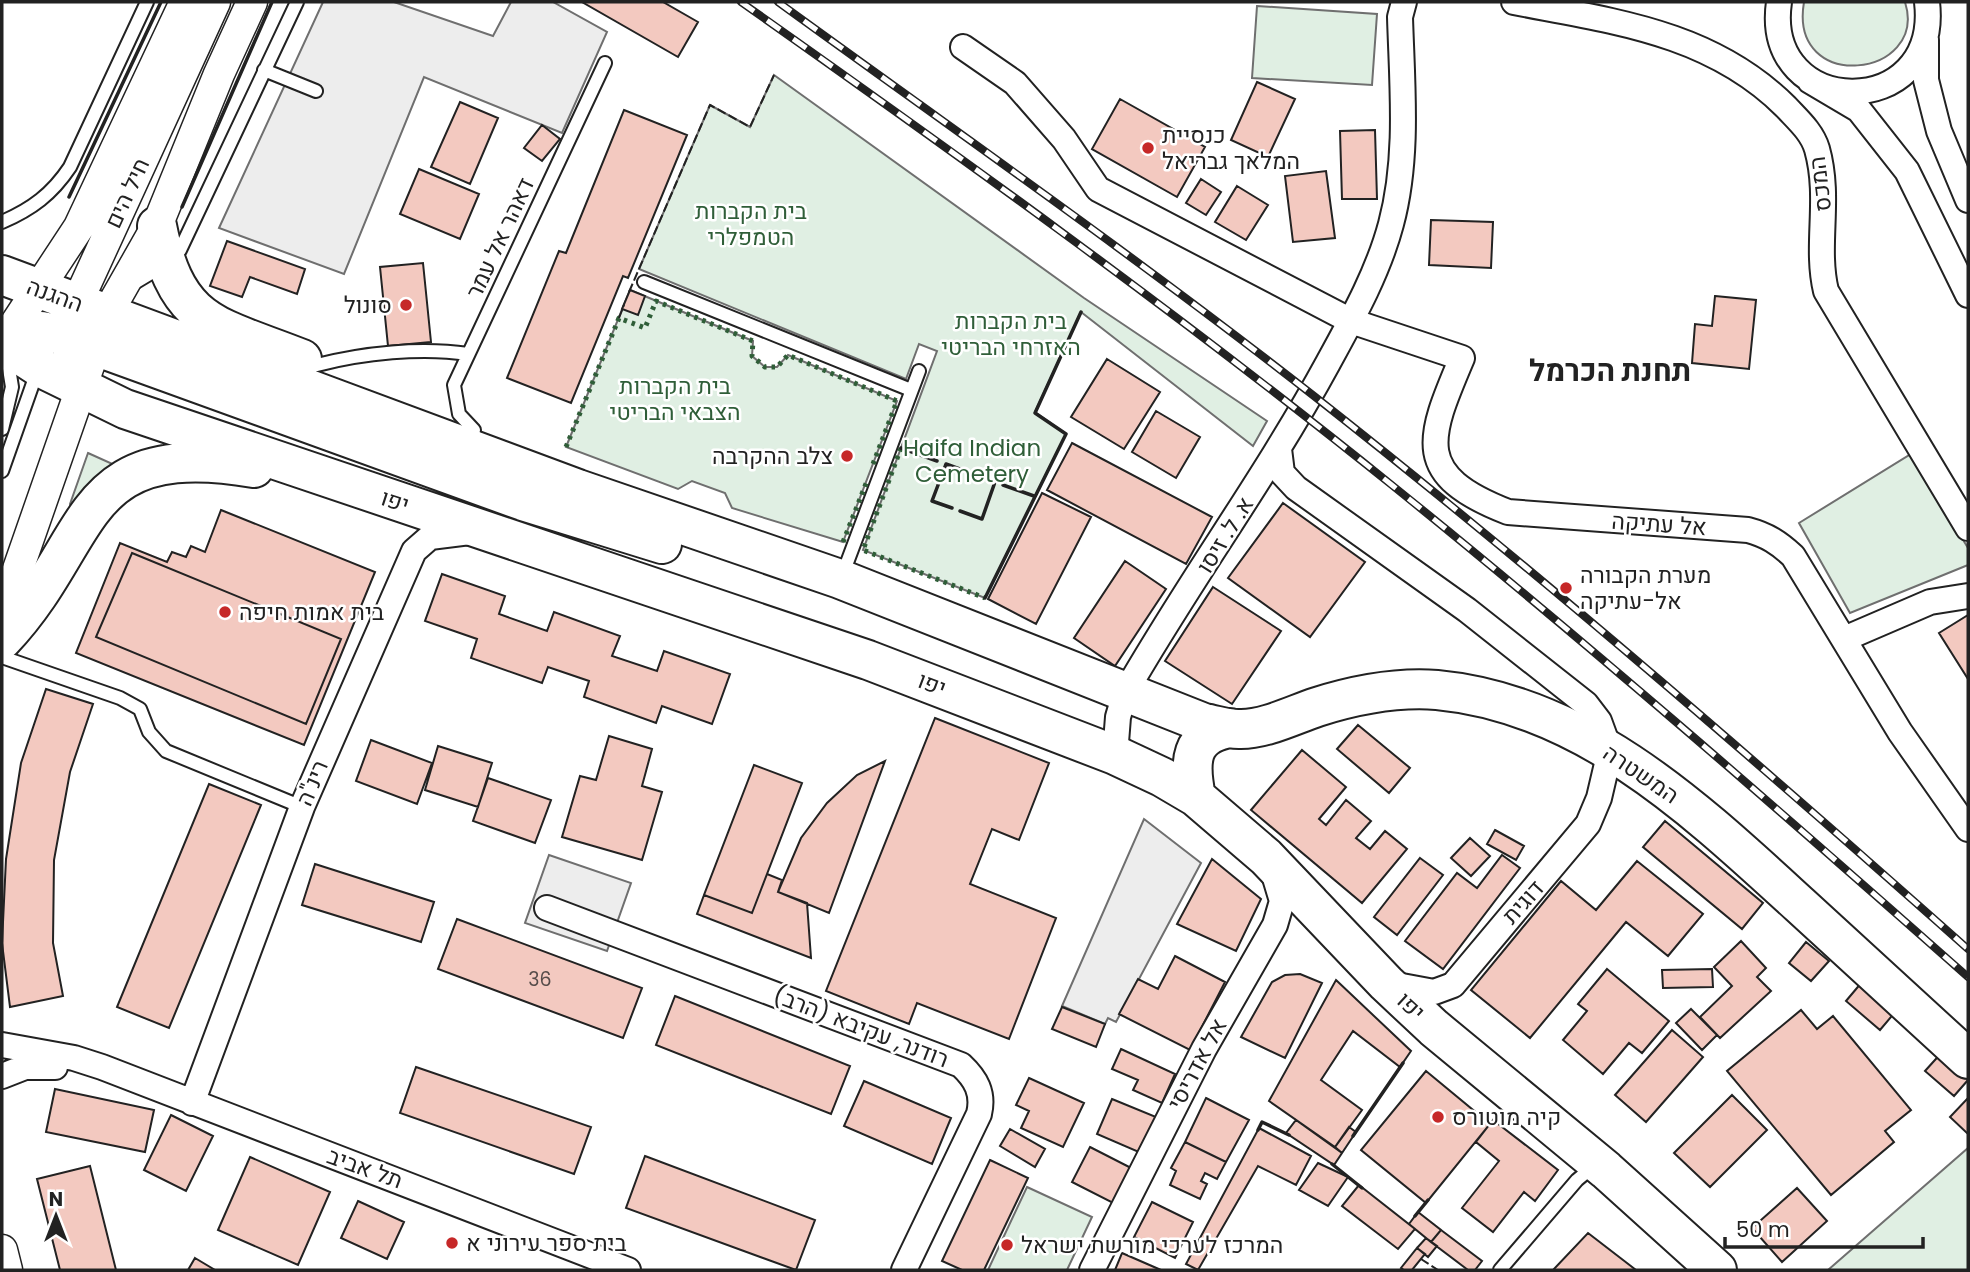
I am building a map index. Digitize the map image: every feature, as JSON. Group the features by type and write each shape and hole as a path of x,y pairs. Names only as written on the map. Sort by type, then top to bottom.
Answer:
{"highway":[{"path":"157,226 166,264 190,309 211,323 474,430 578,489"},
{"name":"יפו","path":"2,343 59,322 578,489 840,579 1184,716 1230,728"},
{"name":"יפו","path":"59,322 80,389 125,409 868,660 1115,755 1196,797 1266,857 1386,983 1434,1028 1606,1170 1717,1270"},
{"path":"59,322 586,521 802,581 840,579"},
{"path":"2,640 29,611 78,526 106,492 133,474 169,464 234,465 351,487"},
{"name":"המשטרה","path":"1230,728 1253,727 1357,697 1430,690 1468,693 1513,705 1564,725 1610,751 1706,819 1968,1059"},
{"path":"1196,797 1193,765 1195,750 1205,737 1230,728"}],"street":[{"name":"חיל הים","path":"59,322 64,253 79,227 185,2"},
{"name":"חיל הים","path":"59,322 215,2"},
{"name":"חיל הים","path":"59,322 157,226 253,2"},
{"name":"א. ל. זיסו","path":"1115,755 1118,718 1125,693 1279,449 1351,321 1376,269 1394,211 1404,124 1400,18 1404,2"},
{"name":"המכס","path":"1514,2 1642,27 1680,38 1749,76 1807,129 1816,146 1823,174 1825,224 1820,269 1826,291 1968,528"},
{"path":"1779,2 1776,18 1780,43 1792,64 1810,81 1859,110 1907,171 1968,295"},
{"path":"1810,81 1843,92 1878,89 1899,77 1916,60 1930,15"},
{"path":"1930,15 1926,80 1939,131 1968,200"},
{"path":"963,47 1015,83 1063,139 1098,189 1351,321"},
{"name":"אל עתיקה","path":"1351,321 1462,358 1442,404 1434,446 1440,466 1452,484 1482,502 1508,512 1748,530 1766,535 1793,556 1900,732 1968,828"},
{"path":"2,343 59,322"},
{"path":"2,615 80,389"},
{"path":"1279,449 1282,473 1296,488 1467,610 1572,691 1599,721 1610,751"},
{"path":"1252,492 1276,485 1296,488"},
{"name":"רינ\"ה","path":"192,1103 302,807 414,551 430,537 459,531 497,536"},
{"path":"1844,639 1930,602 1968,596"},
{"name":"דוגית","path":"1386,983 1434,992 1453,985 1562,859 1588,824 1599,798 1610,751"},
{"name":"אל אדריסי","path":"1092,1270 1204,1049 1275,925 1281,909 1280,892 1266,857"},
{"name":"רודנר, עקיבא (הרב)","path":"547,908 961,1065 974,1077 982,1102 979,1114 904,1270"},
{"name":"תל אביב","path":"2,1045 74,1058 102,1067 628,1270"},
{"name":"תל אביב","path":"2,1076 25,1067 102,1067"},
{"path":"2,1250 7,1270"}],"lane":[{"path":"2,222 39,203 55,189 70,167 148,2"},
{"path":"2,471 59,322 166,264 180,250 297,2"},
{"name":"דאהר אל עמר","path":"474,430 459,414 454,385 605,63"},
{"path":"264,70 316,91"},
{"path":"644,282 911,390"},
{"path":"2,343 11,367 12,387 2,429"},
{"path":"317,365 350,357 452,352 468,354"},
{"path":"840,579 919,370"},
{"path":"2,657 120,698 140,709 149,732 166,751 302,807"},
{"path":"1500,1270 1577,1180 1589,1170 1606,1170"}],"green space":[{"path":"1804,2 1905,2 1907,28 1897,47 1879,60 1857,65 1835,63 1816,52 1805,32"},
{"path":"1257,6 1377,14 1372,85 1252,78"},
{"path":"774,75 1084,298 1267,421 1253,446 1081,312 1035,412 1066,434 985,598 863,550 937,351 919,344 906,379 639,269 710,105 750,127"},
{"name":"בית הקברות הצבאי הבריטי","path":"630,290 753,341 752,356 765,367 777,367 788,355 897,401 843,542 732,508 725,493 692,481 678,489 566,447"},
{"path":"88,453 117,466 71,508 70,504"},
{"path":"1911,454 1968,548 1968,565 1850,613 1799,523"},
{"path":"1968,1148 1968,1270 1828,1270"},
{"path":"1027,1187 1092,1217 1067,1270 988,1270"}],"shaded area":[{"path":"323,2 394,2 493,36 511,2 553,2 607,32 562,133 424,77 344,274 219,228"},
{"path":"1144,819 1201,863 1116,1022 1108,1018 1105,1024 1062,1006"},
{"path":"549,855 631,883 607,951 525,923"}],"building":[{"path":"582,2 663,2 698,22 678,57"},
{"path":"1257,82 1295,99 1268,157 1231,140"},
{"name":"כנסיית המלאך גבריאל","path":"1120,99 1205,147 1177,197 1092,149"},
{"path":"460,102 498,118 470,184 431,167"},
{"path":"624,110 687,135 628,278 623,276 571,403 507,378 559,251 566,253"},
{"path":"542,125 560,139 542,161 524,148"},
{"path":"1375,130 1377,199 1342,199 1340,131"},
{"path":"419,169 479,194 460,239 400,214"},
{"path":"1326,171 1335,238 1293,242 1285,176"},
{"path":"1201,179 1221,192 1206,215 1186,203"},
{"path":"1237,186 1268,205 1246,240 1215,222"},
{"path":"1431,220 1493,222 1491,268 1429,265"},
{"path":"227,241 305,269 297,294 250,277 242,297 210,286"},
{"name":"סונול","path":"423,263 431,342 388,346 380,267"},
{"path":"630,290 645,296 638,315 622,309"},
{"path":"1715,296 1756,300 1749,369 1692,363 1695,324 1712,326"},
{"path":"1107,359 1160,392 1124,449 1071,417"},
{"path":"1156,411 1200,437 1176,478 1132,452"},
{"path":"1072,443 1212,517 1186,564 1047,490"},
{"path":"1042,493 1091,517 1036,624 988,599"},
{"path":"1283,503 1365,562 1310,637 1228,578"},
{"name":"בית אמות חיפה","path":"221,510 375,572 304,745 76,653 120,543 167,562 172,552 186,557 191,546 205,552"},
{"path":"132,553 341,639 306,724 96,637"},
{"path":"1125,561 1166,589 1115,666 1074,638"},
{"path":"442,574 505,596 499,614 547,631 554,612 620,636 612,656 657,671 664,651 730,674 712,724 662,706 656,723 584,697 589,681 548,667 542,683 471,658 477,639 425,621"},
{"path":"1213,587 1281,631 1232,704 1165,661"},
{"path":"1968,615 1968,679 1939,633"},
{"path":"46,689 93,704 70,772 54,860 53,943 63,996 10,1007 2,943 6,859 21,763"},
{"path":"935,718 1049,763 1019,840 992,829 970,884 1056,918 1009,1039 917,1003 909,1024 826,991"},
{"path":"1358,725 1410,768 1389,793 1337,749"},
{"path":"609,736 652,749 642,786 662,792 642,860 562,837 580,776 596,780"},
{"path":"371,740 432,763 417,804 356,781"},
{"path":"438,746 492,763 478,807 425,790"},
{"path":"1302,750 1346,787 1319,819 1326,825 1346,800 1371,821 1356,838 1370,849 1385,831 1407,849 1362,903 1251,810"},
{"path":"885,761 829,913 778,892 801,838 827,803 857,775"},
{"path":"754,765 802,783 752,913 704,895"},
{"path":"488,778 551,800 535,843 473,821"},
{"path":"209,784 261,805 169,1028 117,1007"},
{"path":"1665,821 1763,903 1742,929 1643,847"},
{"path":"1495,830 1524,846 1516,860 1487,844"},
{"path":"1470,838 1490,856 1471,876 1451,858"},
{"path":"1502,855 1520,868 1443,969 1405,941 1457,873 1477,888"},
{"path":"1420,858 1443,875 1397,935 1374,917"},
{"path":"1212,859 1261,899 1236,951 1177,924"},
{"path":"1637,861 1703,914 1668,956 1626,922 1530,1038 1471,990 1561,881 1596,910"},
{"path":"315,864 434,902 421,942 302,905"},
{"path":"767,874 782,880 778,892 807,903 811,958 697,914 704,895 752,913"},
{"path":"457,919 642,988 623,1038 438,969"},
{"path":"1741,941 1766,968 1757,977 1771,991 1720,1038 1700,1017 1732,986 1714,967"},
{"path":"1806,942 1829,961 1811,981 1789,963"},
{"path":"1175,956 1225,982 1190,1050 1119,1014 1138,979 1158,989"},
{"path":"1607,969 1669,1021 1642,1053 1629,1043 1603,1074 1563,1040 1587,1011 1578,1004"},
{"path":"1712,969 1713,987 1663,988 1662,970"},
{"path":"1300,974 1322,983 1285,1058 1241,1037 1272,982 1285,975"},
{"path":"1336,980 1411,1051 1400,1067 1353,1031 1321,1080 1362,1110 1335,1147 1269,1101"},
{"path":"1862,982 1896,1011 1880,1030 1846,1001"},
{"path":"675,996 850,1066 831,1114 656,1045"},
{"path":"1062,1007 1105,1024 1096,1047 1052,1029"},
{"path":"1691,1009 1717,1035 1702,1050 1676,1023"},
{"path":"1801,1010 1817,1029 1833,1016 1911,1110 1885,1131 1894,1142 1831,1195 1727,1071"},
{"path":"1672,1030 1703,1057 1646,1122 1615,1095"},
{"path":"1121,1049 1175,1074 1162,1103 1133,1090 1138,1080 1112,1069"},
{"path":"1944,1050 1968,1071 1968,1080 1954,1096 1925,1071"},
{"path":"416,1067 591,1127 574,1174 400,1113"},
{"path":"1426,1071 1490,1124 1426,1203 1361,1150"},
{"path":"1029,1078 1084,1103 1063,1147 1021,1128 1029,1111 1016,1105"},
{"path":"864,1081 951,1118 932,1164 844,1126"},
{"path":"55,1089 154,1110 145,1152 46,1132"},
{"path":"1732,1095 1767,1130 1710,1187 1674,1153"},
{"path":"1206,1098 1249,1120 1226,1162 1185,1142"},
{"path":"1968,1098 1968,1134 1950,1117"},
{"path":"1112,1099 1156,1117 1141,1153 1097,1134"},
{"path":"171,1115 213,1136 186,1191 144,1170"},
{"path":"1296,1120 1342,1153 1334,1165 1286,1133"},
{"path":"1493,1120 1558,1170 1535,1201 1524,1192 1493,1232 1462,1208 1499,1161 1476,1142"},
{"path":"1349,1127 1356,1132 1342,1153 1335,1147"},
{"path":"1259,1128 1311,1156 1296,1185 1258,1166 1198,1270 1186,1264"},
{"path":"1010,1129 1045,1149 1035,1167 1000,1146"},
{"path":"1185,1142 1226,1162 1217,1179 1205,1173 1201,1181 1207,1184 1200,1199 1170,1185 1176,1171 1171,1168"},
{"path":"1090,1147 1137,1171 1119,1206 1072,1182"},
{"path":"645,1156 815,1220 796,1270 626,1208"},
{"path":"250,1157 330,1192 298,1265 218,1230"},
{"path":"990,1160 1028,1178 984,1270 962,1270 942,1261"},
{"path":"1318,1163 1348,1177 1328,1206 1299,1190"},
{"path":"90,1166 116,1270 60,1270 37,1179"},
{"path":"1359,1185 1415,1229 1398,1249 1342,1206"},
{"path":"1797,1188 1827,1221 1782,1262 1752,1228"},
{"path":"358,1201 404,1222 387,1259 341,1238"},
{"path":"1152,1202 1193,1222 1175,1258 1134,1237"},
{"path":"1418,1212 1441,1230 1431,1242 1409,1224"},
{"path":"1441,1230 1482,1261 1475,1270 1468,1270 1431,1242"},
{"path":"1588,1233 1636,1270 1553,1270"},
{"path":"1426,1238 1437,1246 1428,1257 1417,1248"},
{"path":"1417,1248 1425,1254 1412,1270 1401,1268"},
{"path":"1122,1253 1161,1270 1115,1270"},
{"path":"195,1258 215,1270 188,1270"}],"railway":[{"path":"741,2 1070,238 1233,360 1393,486 1611,667 1968,977"},
{"path":"778,2 1048,196 1314,396 1481,530 1645,668 1968,949"}],"hedge":[{"path":"566,447 619,318 645,328 656,301 753,341 752,356 765,367 777,367 788,355 897,401 873,464"},
{"path":"901,448 863,550 985,598"},
{"path":"843,542 867,481"}],"fence":[{"path":"629,292 710,105 750,127 774,75"},
{"path":"619,318 624,305"},
{"path":"1421,1259 1438,1270"}],"wall":[{"path":"69,197 161,2"},
{"path":"182,207 272,2"},
{"path":"985,598 1066,434 1035,413 1081,312"},
{"path":"901,448 937,461"},
{"path":"952,508 932,501 946,464 995,482 982,519 960,511"},
{"path":"1003,485 1034,496"},
{"path":"1353,1136 1403,1063"},
{"path":"1258,1130 1262,1122 1289,1135"},
{"path":"1332,1164 1362,1188"},
{"path":"1415,1216 1428,1200"}],"place":[{"name":"כנסיית המלאך גבריאל","path":"1148,148"},
{"name":"סונול","path":"406,305"},
{"name":"צלב ההקרבה","path":"847,456"},
{"name":"מערת הקבורה אל-עתיקה","path":"1566,588"},
{"name":"בית אמות חיפה","path":"225,612"},
{"name":"קיה מוטורס","path":"1438,1117"},
{"name":"בית ספר עירוני א","path":"452,1243"},
{"name":"המרכז לערכי מורשת ישראל","path":"1007,1245"}],"district":[{"name":"תחנת הכרמל","path":"1610,371"}],"park label":[{"name":"בית הקברות הטמפלרי","path":"751,224"},
{"name":"בית הקברות האזרחי הבריטי","path":"1011,334"},
{"name":"Haifa Indian Cemetery","path":"972,461"}]}
